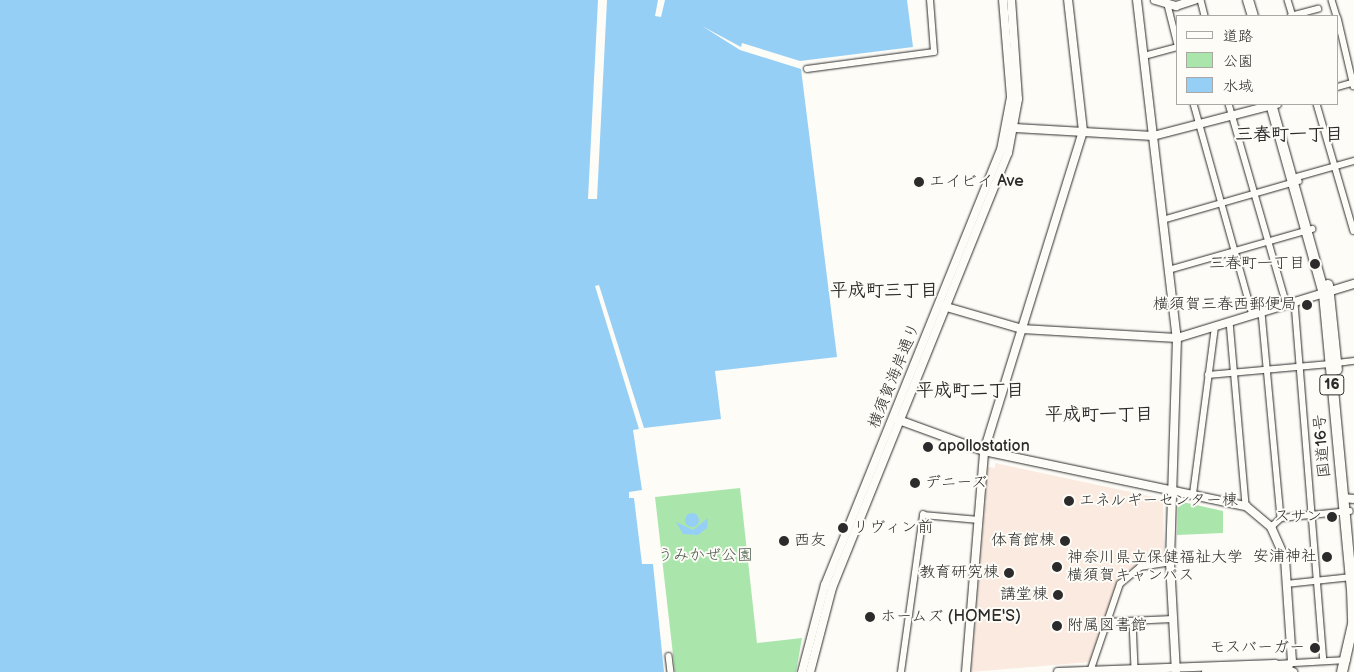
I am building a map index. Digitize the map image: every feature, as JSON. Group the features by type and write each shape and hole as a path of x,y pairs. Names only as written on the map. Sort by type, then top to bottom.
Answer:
{"highway":[{"path":"1241,0 1246,15"},
{"path":"1248,0 1253,15"},
{"name":"国道16号","path":"1275,105 1327,294 1333,364 1349,498 1347,511 1353,624 1349,672"},
{"name":"国道16号","path":"1347,511 1354,559"},
{"name":"国道16号","path":"1342,672 1350,660"}],"street":[{"path":"807,69 934,52 930,0"},
{"name":"横須賀海岸通り","path":"802,672 825,585 939,305 1007,125 1011,72 1003,0"},
{"path":"810,672 832,588 948,308 1014,128 1018,68 1011,0"},
{"path":"966,672 984,451 1083,131 1068,0"},
{"path":"1137,0 1178,338 1170,562 1176,670"},
{"path":"1155,0 1168,5 1195,0"},
{"path":"1201,0 1205,15"},
{"path":"1288,0 1292,15"},
{"path":"1332,0 1336,15"},
{"path":"1168,5 1176,38"},
{"path":"1295,15 1318,8"},
{"path":"1339,26 1353,85 1339,87"},
{"path":"1144,56 1176,47"},
{"path":"1194,105 1253,315"},
{"path":"1229,105 1286,306"},
{"path":"1014,128 1153,136 1271,105"},
{"path":"1317,105 1354,231"},
{"path":"1163,220 1255,194 1354,161"},
{"path":"1169,270 1309,230"},
{"path":"939,305 1022,329 1178,338 1327,294 1354,284"},
{"path":"1295,303 1324,661"},
{"path":"1262,313 1281,518"},
{"path":"1230,322 1246,506"},
{"path":"1193,494 1215,327"},
{"path":"1208,375 1354,361"},
{"path":"892,418 984,451 1246,506 1271,527 1281,541 1286,584 1287,669"},
{"path":"1271,527 1281,518 1347,511"},
{"path":"901,672 924,515 979,520"},
{"path":"1090,671 1120,584 1131,571 1170,562"},
{"path":"1286,584 1352,577"},
{"path":"1106,622 1173,620"},
{"path":"1133,621 1135,668"},
{"path":"669,656 671,672"},
{"path":"1206,672 1287,669 1324,661 1350,660"},
{"path":"1058,672 1135,668 1176,670 1275,664 1287,669"}],"shaded area":[{"name":"神奈川県立保健福祉大学 横須賀キャンパス","path":"995,463 1163,499 1164,558 1128,570 1117,582 1089,662 971,672 988,467 995,468"}],"green space":[{"name":"うみかぜ公園","path":"740,488 757,643 802,638 796,672 675,672 655,497"},
{"path":"1183,502 1223,511 1223,533 1177,535 1178,508"}],"water":[{"path":"0,0 658,0 655,16 661,17 665,0 907,0 913,47 800,61 742,43 741,47 702,26 740,50 801,69 837,357 715,371 721,419 644,428 599,285 595,286 639,429 633,430 642,490 629,492 629,498 634,498 642,564 653,564 664,672 0,672"},
{"path":"689,513 695,513 699,520 695,527 689,527 685,523 685,517"},
{"path":"708,518 707,528 698,535 683,534 676,522 693,530"}],"pier":[{"path":"598,0 607,0 597,199 588,199"}],"place":[{"name":"エイビイ Ave","path":"919,182"},
{"name":"三春町一丁目","path":"1315,264"},
{"name":"横須賀三春西郵便局","path":"1307,305"},
{"name":"apollostation","path":"928,447"},
{"name":"デニーズ","path":"915,483"},
{"name":"エネルギーセンター棟","path":"1069,501"},
{"name":"スサン","path":"1332,517"},
{"name":"リヴィン前","path":"843,528"},
{"name":"西友","path":"784,541"},
{"name":"体育館棟","path":"1065,541"},
{"name":"安浦神社","path":"1327,557"},
{"name":"神奈川県立保健福祉大学 横須賀キャンパス","path":"1057,567"},
{"name":"教育研究棟","path":"1009,573"},
{"name":"講堂棟","path":"1058,595"},
{"name":"ホームズ (HOME'S)","path":"870,617"},
{"name":"附属図書館","path":"1057,626"},
{"name":"モスバーガー","path":"1315,648"}],"district":[{"name":"三春町一丁目","path":"1289,135"},
{"name":"平成町三丁目","path":"884,291"},
{"name":"平成町二丁目","path":"970,391"},
{"name":"平成町一丁目","path":"1099,415"}]}
